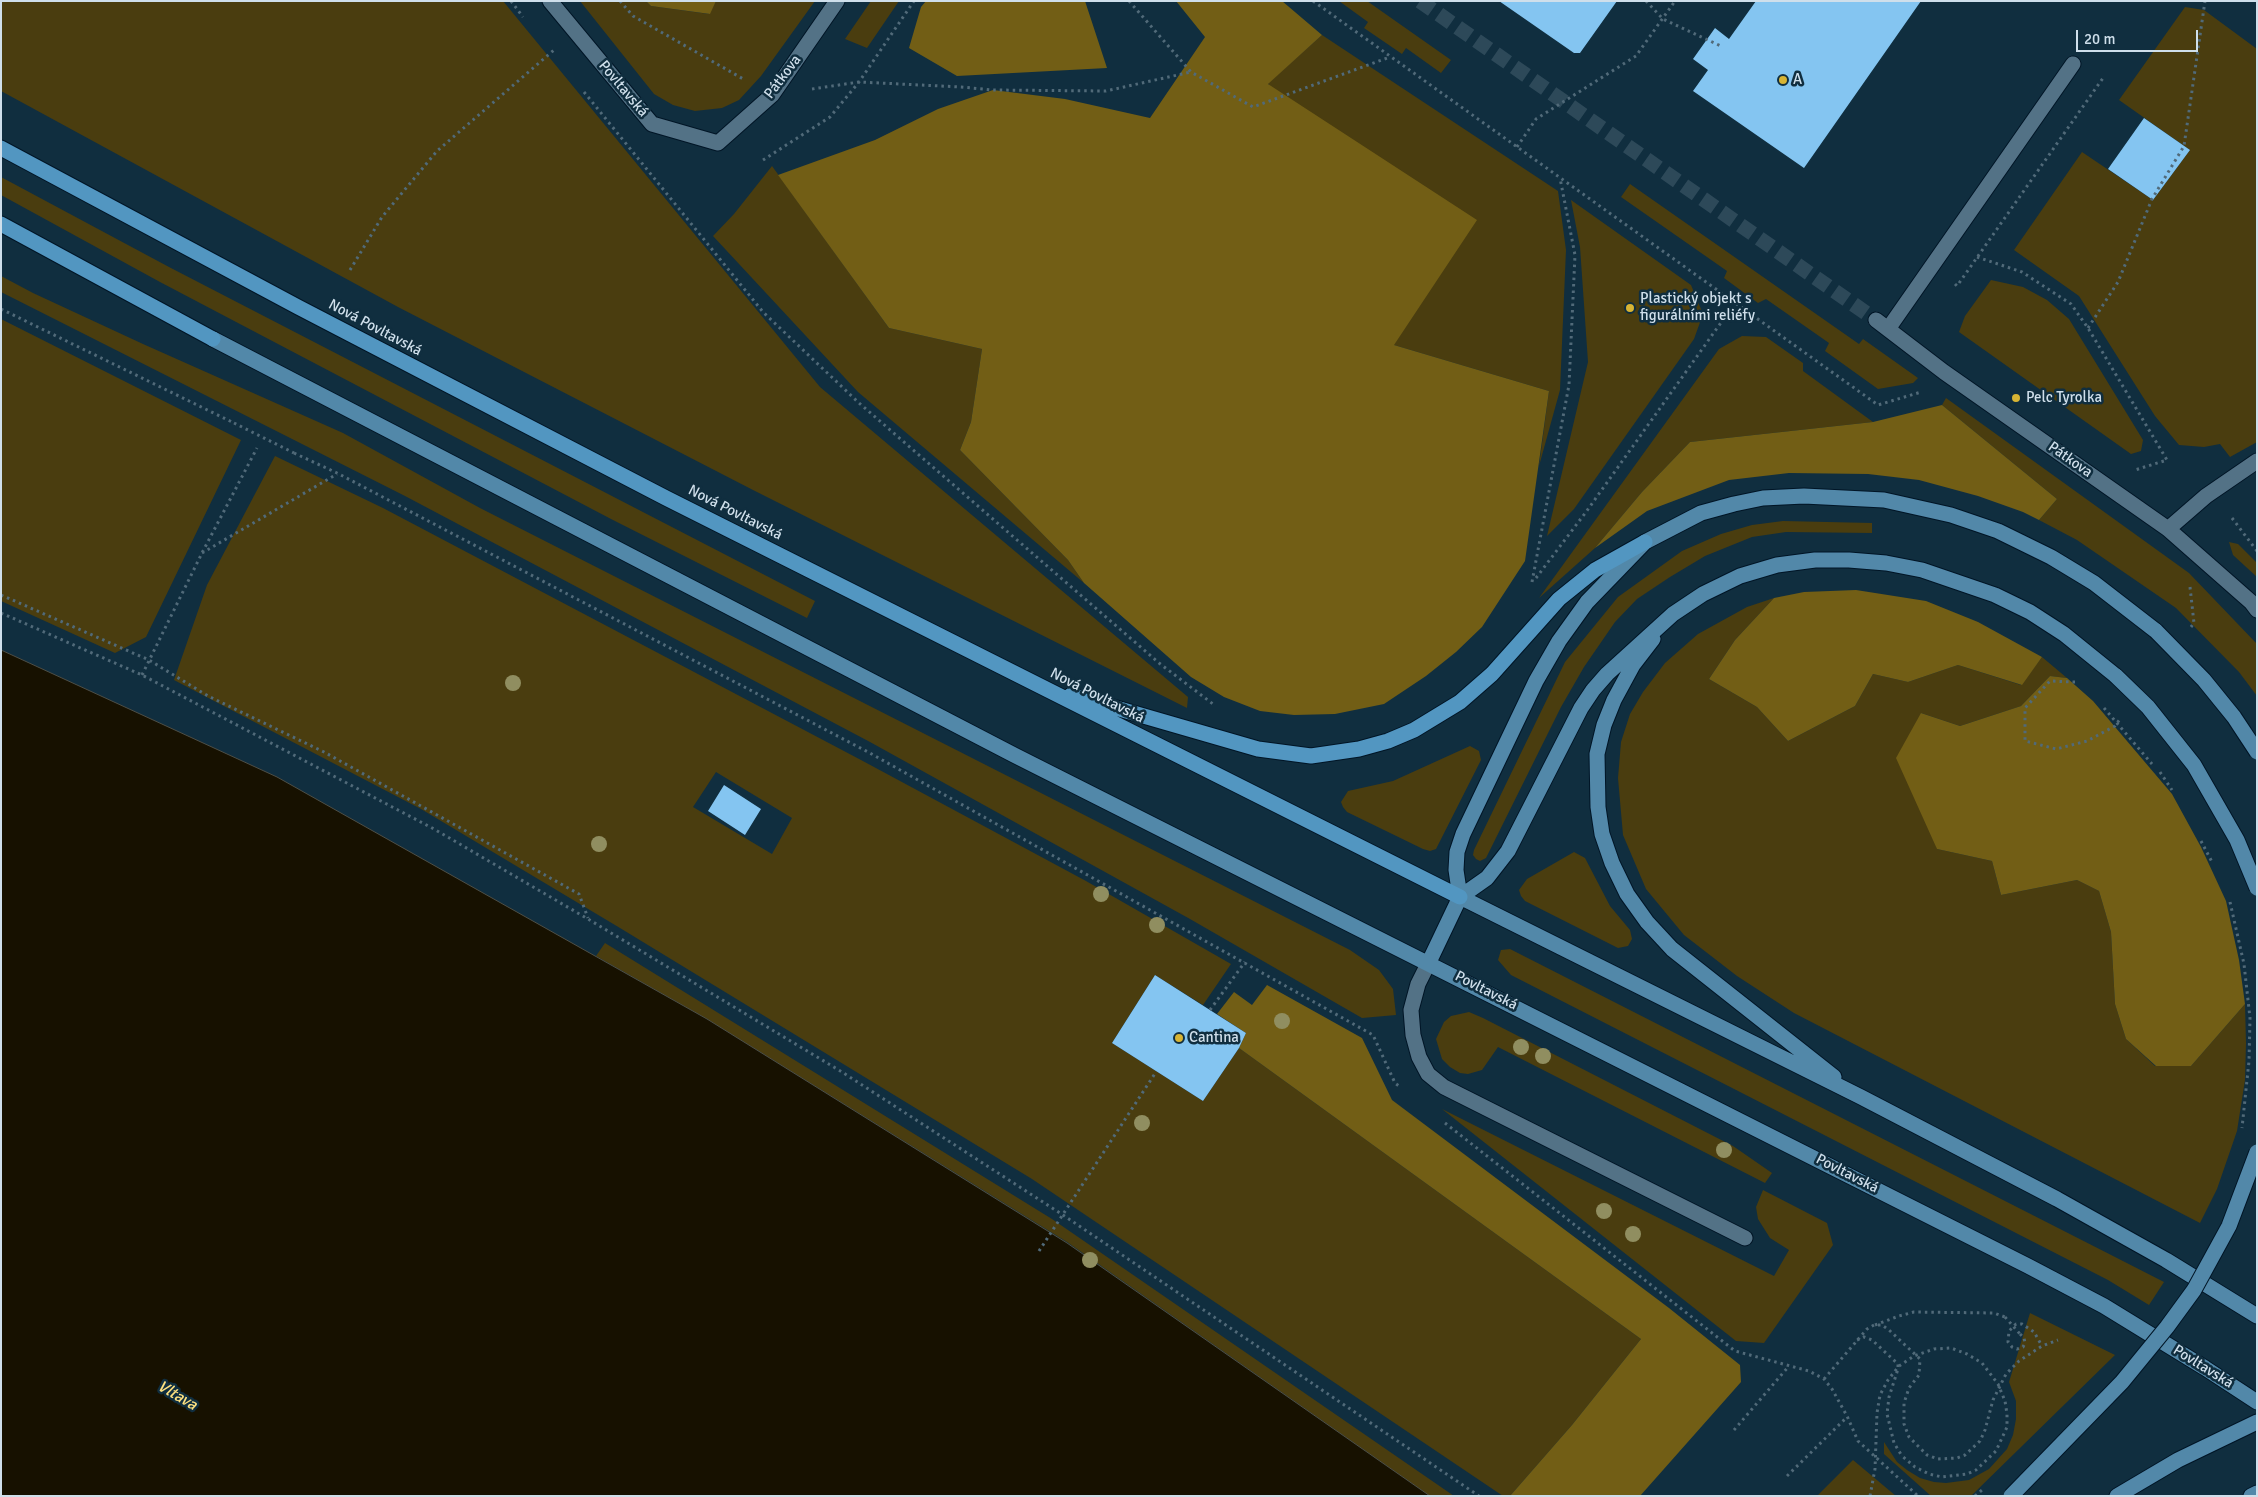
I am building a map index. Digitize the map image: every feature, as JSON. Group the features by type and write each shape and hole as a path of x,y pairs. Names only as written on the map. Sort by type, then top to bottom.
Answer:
{"highway":[{"name":"Nová Povltavská","path":"1,148 466,395 1034,684 1460,897"},
{"path":"1,224 213,339"},
{"path":"1034,684 1258,749 1311,756 1359,749 1388,741 1414,730 1460,702 1492,674 1559,599 1595,570 1645,542"}],"main road":[{"path":"213,339 1031,763 1301,900 1429,962 1460,897 1487,878 1508,852 1577,716 1592,690 1606,674 1673,614 1703,594 1740,576 1777,565 1815,560 1886,563 1955,580 1994,595 2030,612 2064,634 2116,676 2148,707 2194,765 2237,840 2257,888"},
{"path":"1460,897 1456,870 1457,852 1463,834 1536,681 1560,641 1587,602 1645,542 1701,513 1763,498 1804,496 1884,500 1952,514 2015,539 2051,557 2094,583 2156,631 2204,680 2234,717 2257,752"},
{"path":"1673,614 1634,665 1604,725 1597,754 1597,798 1602,834 1612,863 1627,894 1647,922 1672,949 1861,1097"},
{"path":"1460,897 1861,1097 2057,1199 2166,1260 2257,1316"},
{"name":"Povltavská","path":"1429,962 2045,1275 2206,1368 2257,1402"},
{"path":"2011,1496 2122,1382 2167,1327 2194,1290 2229,1226 2257,1152"},
{"path":"2117,1496 2178,1460 2257,1422"},
{"path":"2251,1496 2257,1493"}],"street":[{"name":"Povltavská","path":"550,1 652,124 718,144"},
{"name":"Pátkova","path":"718,144 772,95 838,1"},
{"name":"Pátkova","path":"2073,64 1882,325 1944,372 2168,529 2251,602 2257,610"},
{"path":"2168,529 2206,496 2257,461"},
{"path":"1429,962 1418,984 1411,1010 1419,1057 1428,1074 1444,1086 1745,1238"}],"path":[{"path":"620,1 633,16 772,95 859,82 961,86 993,90 1106,91 1191,72"},
{"path":"763,160 830,117 859,82 914,1"},
{"path":"1128,1 1191,72 1253,107 1390,56"},
{"path":"1313,1 1878,405 1924,391"},
{"path":"1646,1 1663,19 1724,47"},
{"path":"1517,148 1536,119 1636,56 1675,1"},
{"path":"2088,328 2118,282 2152,199 2184,146 2205,1"},
{"path":"350,270 382,217 437,151 575,32"},
{"path":"552,52 558,60"},
{"path":"2103,78 1977,258 2022,272 2071,304 2088,328 2167,460 2136,470 2128,465"},
{"path":"582,90 763,312 859,403 1159,663 1203,698 1218,706"},
{"path":"1532,582 1569,385 1575,256 1560,178"},
{"path":"1526,590 1586,512 1735,303"},
{"path":"1,309 234,422 294,454 337,473 859,747 1143,907 1246,962 1373,1035 1395,1083 1403,1089"},
{"path":"142,675 202,553 257,448"},
{"path":"202,553 337,473"},
{"path":"2232,518 2257,551"},
{"path":"1,594 149,660 208,696 324,752 579,894 588,919"},
{"path":"1,612 142,675 434,829 588,919 842,1072 1063,1215 1479,1496"},
{"path":"2099,704 2157,769 2176,796"},
{"path":"2198,836 2215,868"},
{"path":"2226,894 2244,964 2250,1018 2250,1061 2242,1129"},
{"path":"1210,1010 1246,962"},
{"path":"1039,1251 1156,1072"},
{"path":"1442,1120 1735,1351 1809,1371 1824,1379 1832,1389 1847,1416 1858,1441 1918,1496"},
{"path":"1824,1379 1866,1329 1914,1312 1994,1313 2005,1317 2020,1334 2024,1338 2025,1343 2022,1347 2017,1349 2012,1347 2008,1342 2009,1331 2016,1324 2022,1324 2034,1332 2042,1346"},
{"path":"1874,1326 1882,1326 1889,1330 1920,1359 1919,1375 1906,1394 1903,1413 1904,1424 1909,1437 1927,1455 1938,1459 1958,1458 1974,1448 1985,1430 1993,1400 2006,1374 2019,1361 2042,1346 2058,1340"},
{"path":"1856,1340 1864,1337 1872,1340 1898,1364 1898,1369 1889,1397 1887,1414 1894,1443 1902,1456 1915,1467 1929,1474 1942,1477 1967,1474 1976,1470 1996,1451 2007,1428 2006,1408 1998,1384 1982,1363 1967,1354 1951,1348 1934,1349 1914,1356 1899,1366 1888,1380 1880,1395 1876,1413 1875,1469 1870,1496"},
{"path":"1734,1430 1789,1366"},
{"path":"1788,1476 1847,1416"},
{"path":"1976,1496 1982,1489"}],"shaded area":[{"path":"1,1 503,1 820,387 1188,697 1187,708 753,490 398,307 1,91"},
{"path":"580,1 646,1 651,6 709,14 716,1 815,1 761,76 739,100 722,108 695,111 673,105 654,94"},
{"path":"646,1 716,1 710,14 651,6"},
{"path":"871,1 899,1 867,48 845,39"},
{"path":"926,1 1085,1 1107,68 957,76 909,48 921,7"},
{"path":"1176,1 1282,1 1322,35 1268,84 1477,220 1394,345 1549,391 1525,561 1482,627 1456,652 1426,676 1384,704 1335,714 1294,715 1260,711 1224,697 1191,677 1084,583 1068,560 960,450 971,422 982,349 889,328 778,175 875,140 938,109 993,90 1065,99 1150,118 1205,37"},
{"path":"1339,1 1367,1 1451,60 1441,73 1406,48 1402,54 1364,28 1368,22"},
{"path":"2185,7 2204,10 2257,49 2257,442 2230,457 2220,444 2204,447 2179,445 2155,416 2079,296 2014,250 2082,152 2153,200 2190,150 2119,100"},
{"path":"1322,35 1558,191 1566,250 1560,390 1539,466 1549,391 1394,345 1268,83"},
{"path":"772,166 889,328 982,349 971,422 960,450 1068,560 1084,583 858,392 713,236 734,214"},
{"path":"1,177 169,267 815,601 807,618 611,519 160,282 1,195"},
{"path":"1630,184 1859,344 1863,339 1918,378 1913,383 1878,389 1825,351 1829,343 1766,299 1758,303 1724,278 1727,271 1621,197"},
{"path":"1571,200 1691,285 1703,314 1694,339 1574,509 1547,536 1588,362 1580,247"},
{"path":"1,276 33,293 143,344 343,433 480,508 1350,950 1379,970 1393,989 1396,1015 1362,1018 1190,919 870,742 405,496 1,292"},
{"path":"1991,280 2023,287 2047,300 2069,319 2143,440 2141,451 2131,454 1959,332 1965,316"},
{"path":"1,319 241,440 146,637 115,653 1,601"},
{"path":"1742,336 1766,337 1803,363 1803,371 1873,422 1690,442 1642,492 1595,548 1539,598 1719,349"},
{"path":"1946,398 2189,573 2257,644 2257,696 2239,672 2176,608 2077,540 2039,520 2057,499 1942,405"},
{"path":"1942,405 2057,499 2039,520 2023,512 1978,496 1919,480 1868,474 1789,473 1729,480 1647,511 1595,548 1642,492 1690,442 1873,422"},
{"path":"275,456 383,508 861,760 1086,881 1231,964 1203,1005 1155,975 1112,1043 1203,1101 1239,1048 1641,1339 1572,1425 1510,1496 1503,1496 1032,1179 421,809 174,680 207,585","holes":["716,772 792,818 772,854 693,807"]},
{"path":"1783,521 1872,523 1872,533 1786,532 1752,537 1705,556 1637,599 1615,622 1584,667 1561,707 1486,858 1480,861 1476,859 1473,855 1474,850 1565,662 1618,597 1682,551 1721,534 1752,525"},
{"path":"2229,542 2238,544 2257,563 2257,577 2233,555"},
{"path":"1856,590 1926,601 1978,622 2042,657 2022,685 1958,665 1908,682 1873,674 1855,706 1788,741 1757,707 1709,679 1735,640 1774,598 1804,592"},
{"path":"1774,598 1735,640 1709,679 1757,707 1788,741 1855,706 1873,674 1908,682 1958,665 2021,685 2042,657 2067,678 2050,676 2021,706 1960,726 1921,713 1937,849 1992,861 2001,895 2077,880 2099,891 2111,932 2115,1004 2126,1039 2155,1066 2191,1066 2245,1004 2245,1080 2237,1131 2217,1189 2200,1223 1794,1013 1737,976 1684,935 1646,889 1623,835 1618,778 1621,742 1630,714 1643,692 1665,663 1698,634 1747,607"},
{"path":"2050,676 2067,678 2093,701 2172,794 2201,847 2226,901 2239,960 2245,1004 2191,1066 2156,1066 2126,1039 2115,1004 2111,932 2099,891 2077,880 2001,895 1992,861 1937,849 1896,758 1921,713 1960,726 2021,706"},
{"path":"1470,746 1479,751 1481,760 1436,849 1430,851 1423,849 1347,812 1343,807 1341,802 1348,791 1393,781"},
{"path":"1574,852 1585,858 1610,906 1630,930 1632,939 1628,946 1618,948 1525,901 1521,896 1519,890 1527,879"},
{"path":"605,943 1052,1219 1454,1496 1430,1496 1067,1242 707,1019 596,956"},
{"path":"1510,949 2164,1282 2149,1305 2108,1280 1511,975 1498,960 1501,950"},
{"path":"1267,985 1362,1038 1392,1100 1669,1308 1740,1365 1741,1382 1640,1496 1510,1496 1572,1425 1641,1339 1239,1048 1246,1033 1217,1014 1234,992 1252,1005"},
{"path":"1469,1012 1733,1146 1772,1173 1765,1183 1498,1047 1482,1070 1468,1074 1460,1073 1442,1059 1436,1039 1444,1022 1451,1016"},
{"path":"1442,1109 1774,1276 1789,1250 1770,1238 1758,1219 1756,1207 1763,1190 1827,1223 1833,1245 1764,1343 1736,1341"},
{"path":"2030,1313 2115,1355 1971,1496 1931,1496 1884,1454 1884,1442 1897,1462 1907,1470 1920,1478 1934,1482 1946,1483 1969,1480 1989,1469 2007,1449 2013,1435 2016,1419 2016,1401 2009,1382"},
{"path":"1853,1460 1896,1496 1817,1496"}],"water":[{"name":"Vltava","path":"1,650 277,777 707,1019 1067,1243 1430,1496 1,1496"}],"building":[{"path":"1499,1 1617,1 1580,53 1574,53"},
{"name":"A","path":"1756,1 1921,1 1804,168 1693,91 1708,70 1693,59 1715,28 1729,39"},
{"path":"2144,118 2190,150 2153,200 2108,169"},
{"path":"724,785 761,809 745,835 708,811"},
{"name":"Cantina","path":"1155,975 1246,1033 1239,1048 1203,1101 1112,1043"}],"tunnel":[{"path":"1420,1 1876,320"}],"place":[{"name":"A","path":"1783,80"},
{"name":"Plastický objekt s figurálními reliéfy","path":"1630,308"},
{"name":"Pelc Tyrolka","path":"2016,398"},
{"name":"Cantina","path":"1179,1038"}]}
